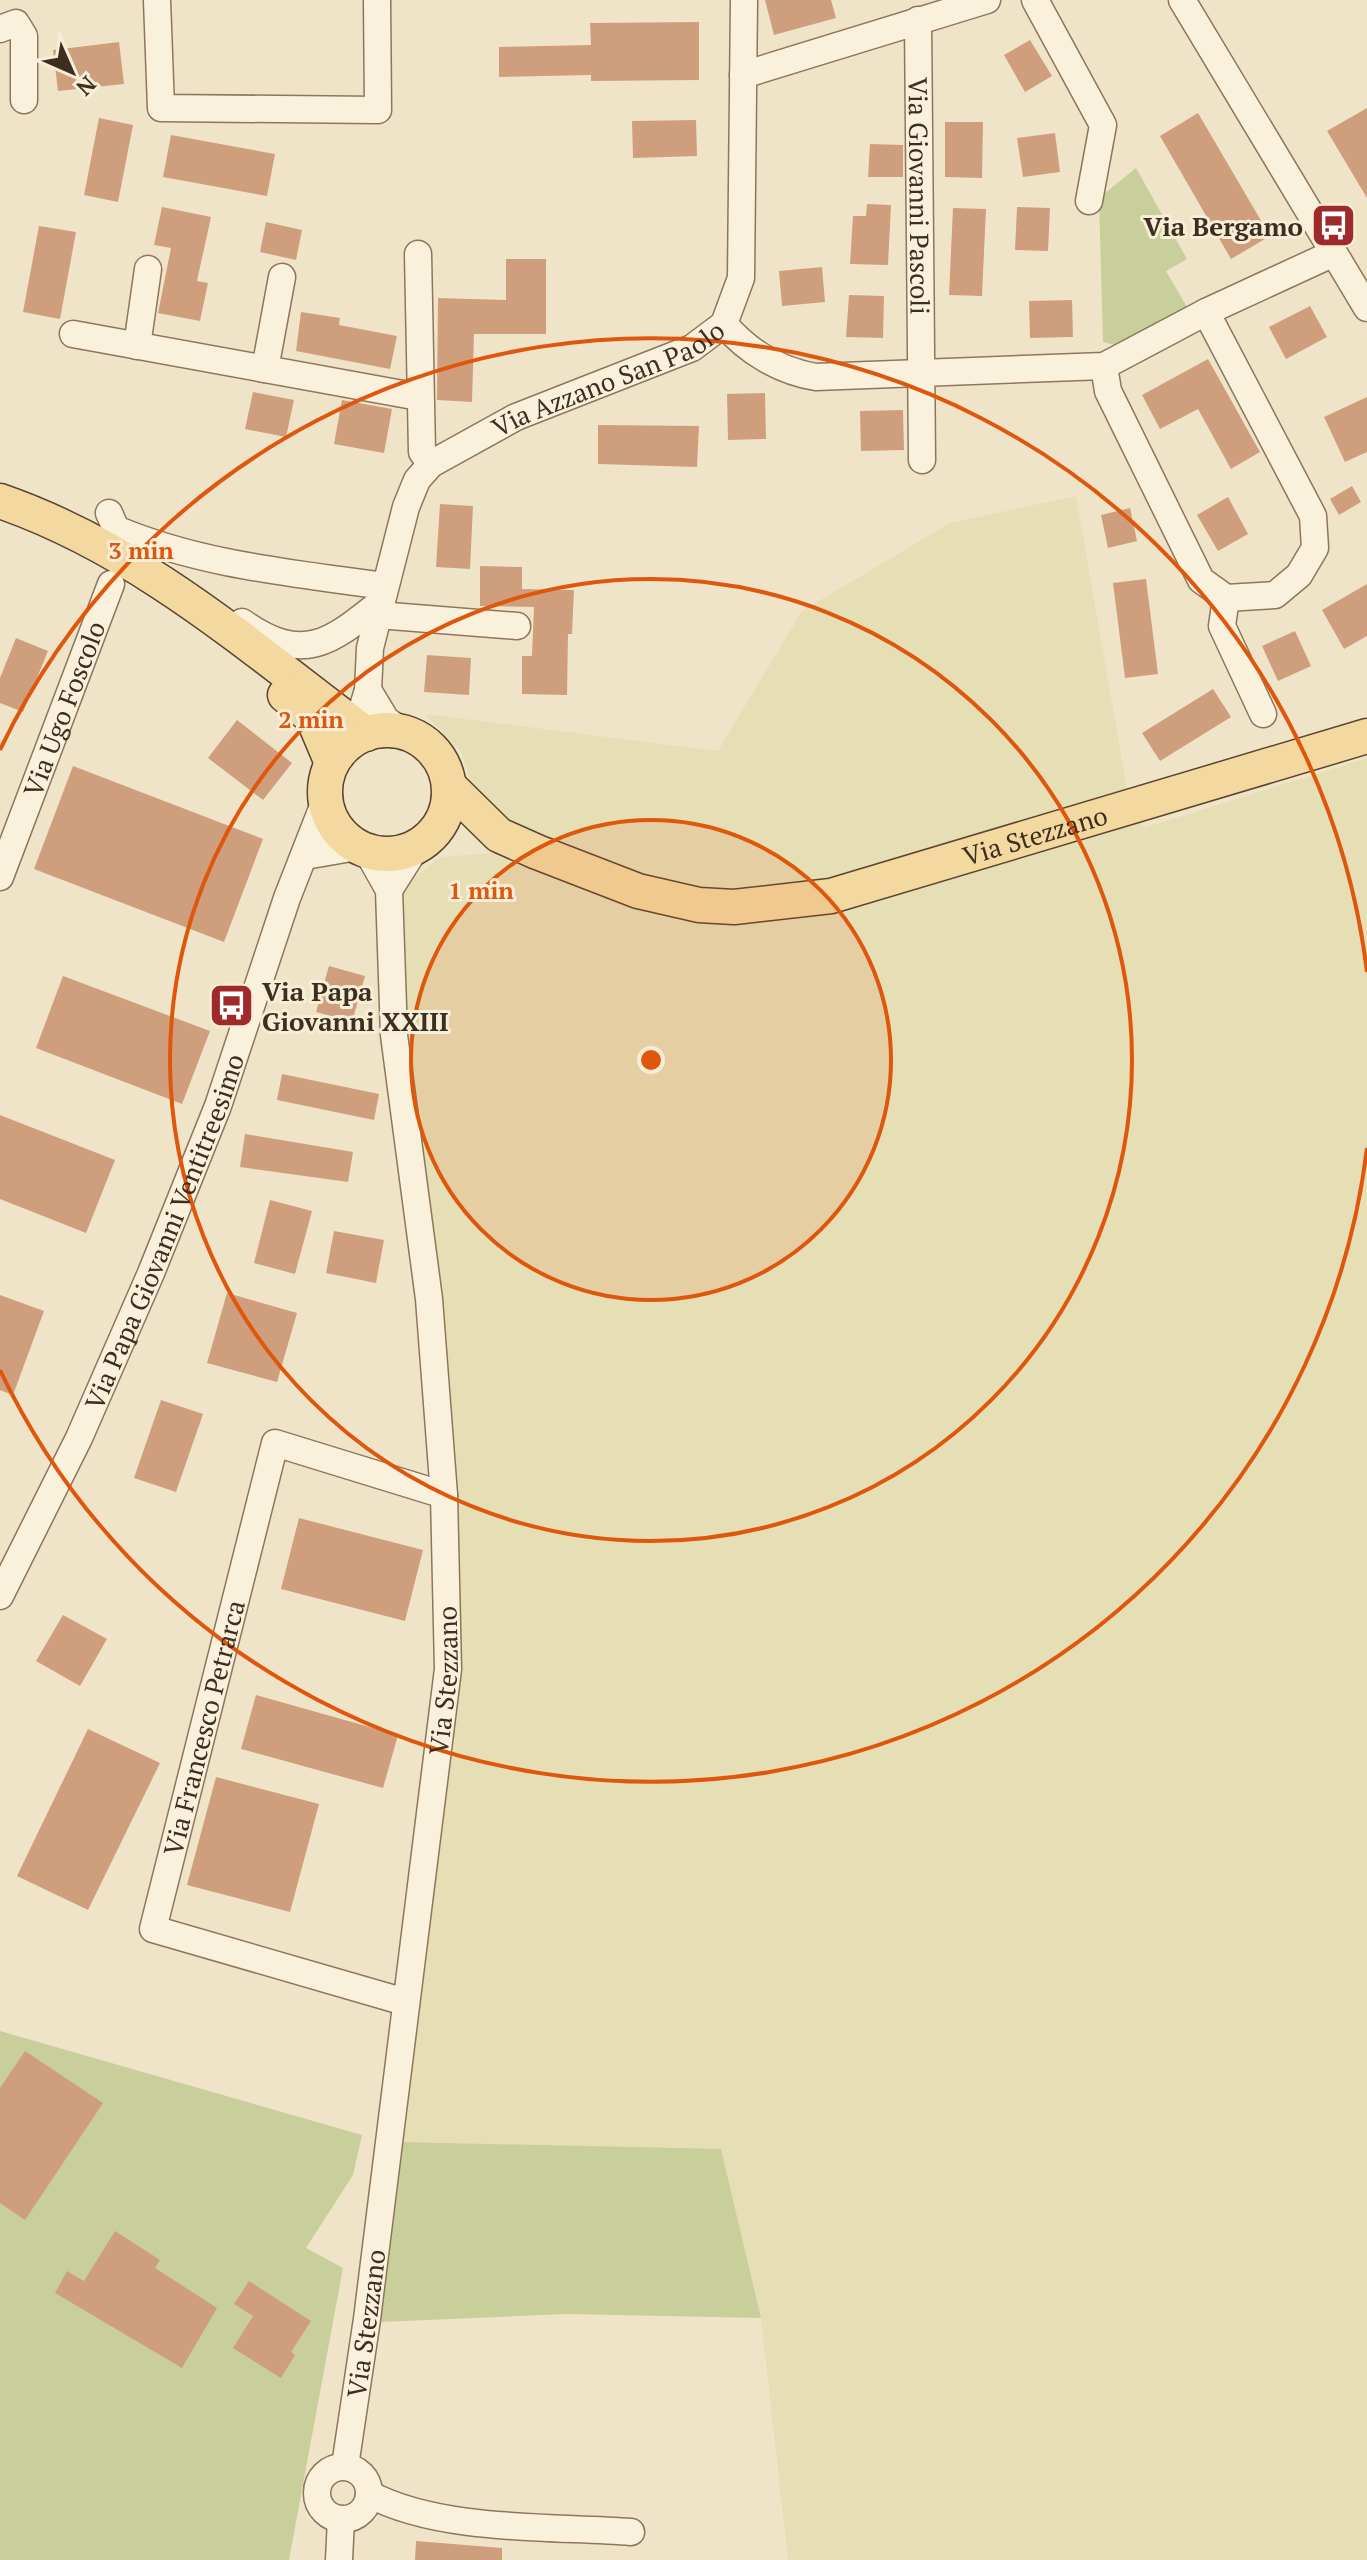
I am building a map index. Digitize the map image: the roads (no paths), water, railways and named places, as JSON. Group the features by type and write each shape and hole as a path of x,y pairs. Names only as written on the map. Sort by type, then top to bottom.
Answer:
{"main road":[{"path":"0,501 94,539 136,577 313,718 332,763"},
{"path":"136,577 224,624 368,733"},
{"path":"404,732 435,752 449,786 499,835 421,843 392,854 362,849 341,835 325,801 327,775 346,745 368,733 404,732"},
{"name":"Via Stezzano","path":"499,835 638,891 699,905 734,907 831,896 1367,736"},
{"path":"421,843 444,816 449,786"}],"street":[{"path":"0,28 8,0"},
{"path":"157,0 161,108 378,110 377,0"},
{"name":"Via Azzano San Paolo","path":"368,733 361,713 368,690 370,648 406,507 417,480 431,464 516,417 692,348 724,324 741,278 744,0"},
{"path":"743,75 987,0"},
{"path":"1035,0 1103,125 1089,201"},
{"path":"1182,0 1367,308"},
{"name":"Via Giovanni Pascoli","path":"918,20 922,460"},
{"path":"0,28 16,23 24,36 24,100"},
{"path":"724,324 747,347 790,373 816,377 1104,366 1206,312 1334,253"},
{"path":"418,254 422,452 431,464"},
{"path":"137,346 148,269"},
{"path":"265,369 282,277"},
{"path":"1104,366 1108,391 1201,580 1226,598 1275,595 1299,575 1315,548 1313,516 1206,312"},
{"path":"73,334 419,397"},
{"path":"109,513 116,529 159,548 246,566 381,601 517,626"},
{"path":"136,577 209,600 265,638 293,647 335,638 381,601"},
{"name":"Via Ugo Foscolo","path":"0,877 136,577"},
{"path":"1226,598 1222,626 1263,714"},
{"path":"368,690 386,720 404,732"},
{"name":"Via Papa Giovanni Ventitreesimo","path":"4,1580 79,1438 151,1273 218,1106 287,898 325,801"},
{"path":"389,890 421,843"},
{"path":"305,856 362,849"},
{"name":"Via Stezzano","path":"345,2466 448,1669 444,1495 429,1299 394,1035 389,890 362,849"},
{"name":"Via Francesco Petrarca","path":"405,2002 153,1929 275,1443 444,1495"},
{"path":"345,2466 365,2479 369,2494 363,2510 341,2519 325,2511 319,2504 318,2486 328,2471 345,2466"},
{"path":"369,2494 390,2505 468,2521 631,2532"},
{"path":"339,2560 341,2519"}],"place":[{"name":"Via Bergamo","path":"1334,226"},
{"name":"Via Papa Giovanni XXIII","path":"231,1006"}]}
